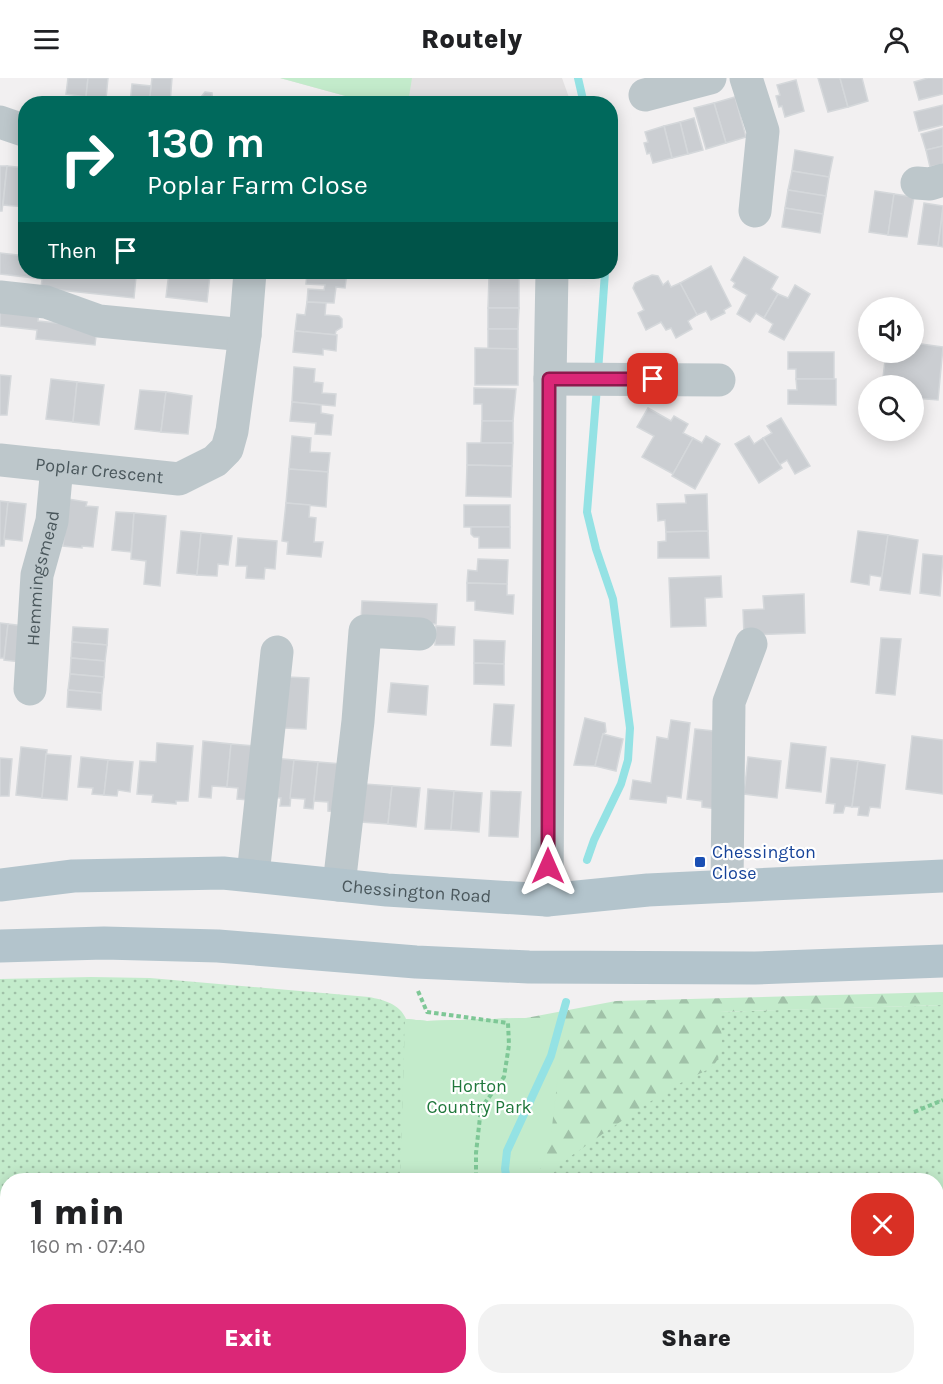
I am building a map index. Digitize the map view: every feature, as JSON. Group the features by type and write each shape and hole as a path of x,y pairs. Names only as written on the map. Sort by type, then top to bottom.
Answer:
{"main road":[{"name":"Chessington Road","path":"0,885 73,876 223,873 387,890 547,900 648,890 943,876"},
{"path":"0,946 104,942 206,946 416,962 529,967 755,968 943,961"}],"street":[{"path":"645,95 710,78"},
{"path":"746,78 763,131 755,211"},
{"path":"0,122 18,128"},
{"name":"Poplar Crescent","path":"0,460 179,479 214,461 226,449 232,431 245,335 249,279"},
{"path":"547,900 549,379 552,279"},
{"path":"0,297 46,302 99,321 245,335"},
{"path":"549,379 720,380"},
{"name":"Hemmingsmead","path":"30,689 37,575 52,521 57,466"},
{"path":"339,885 358,721 364,632 420,634"},
{"path":"727,886 729,702 751,644"},
{"path":"253,875 277,652"}],"path":[{"path":"414,982 427,1012 508,1023 509,1045 504,1077 481,1108 476,1173"},
{"path":"914,1112 943,1100"}],"shaded area":[{"path":"280,78 562,78 568,96 346,96"}],"green space":[{"path":"280,78 412,78 409,96 346,96"},
{"path":"150,978 369,997 396,1006 406,1019 427,1021 943,1005 943,1173 0,1173 0,979"},
{"path":"943,992 943,1005 720,1012 722,1044 719,1056 713,1065 655,1098 571,1156 554,1173 400,1173 405,1019 427,1021 526,1018 616,1001"},
{"name":"Horton Country Park","path":"565,1017 551,1135 539,1173 400,1173 405,1019 427,1021"}],"building":[{"path":"68,78 88,78 86,96 66,94"},
{"path":"88,78 108,78 106,96 86,96"},
{"path":"152,78 172,78 171,96 150,96"},
{"path":"818,78 840,78 848,107 828,112"},
{"path":"840,78 862,78 868,101 848,107"},
{"path":"928,78 943,78 943,94 919,100 914,82"},
{"path":"796,80 804,111 785,117 776,96 780,95 777,85"},
{"path":"132,84 151,86 150,96 131,96"},
{"path":"205,92 212,93 212,96 202,96"},
{"path":"735,97 746,137 726,143 714,103"},
{"path":"714,103 726,143 706,149 694,108"},
{"path":"943,105 943,125 919,131 914,112"},
{"path":"694,118 703,150 688,154 680,122"},
{"path":"680,122 688,154 672,158 664,126"},
{"path":"664,126 672,158 653,163 644,143 648,142 645,132"},
{"path":"943,128 943,146 926,150 921,134"},
{"path":"943,146 943,164 930,167 926,150"},
{"path":"795,150 833,157 829,177 792,171"},
{"path":"0,166 7,166 2,211 0,211"},
{"path":"7,166 18,167 18,206 3,205"},
{"path":"792,171 829,177 826,196 788,190"},
{"path":"788,190 826,196 823,214 785,208"},
{"path":"875,191 894,194 888,235 869,232"},
{"path":"894,194 914,197 907,237 888,235"},
{"path":"924,203 943,206 938,246 918,244"},
{"path":"785,208 823,214 820,233 782,227"},
{"path":"943,210 943,247 938,246"},
{"path":"0,253 18,255 18,276 0,274"},
{"path":"744,257 778,277 771,289 778,294 764,318 756,313 750,322 737,314 747,295 733,287 735,283 731,280"},
{"path":"711,266 731,306 724,310 725,313 711,320 706,311 697,315 680,283"},
{"path":"652,275 658,276 663,285 668,281 671,287 680,283 697,315 688,321 692,329 676,338 671,328 666,330 661,322 646,330 638,313 644,310 633,288 635,283"},
{"path":"42,279 136,279 134,298 41,288"},
{"path":"168,279 210,279 207,302 166,297"},
{"path":"306,279 346,279 345,288 336,287 334,303 307,302 308,289 324,290 325,285 306,284"},
{"path":"489,279 519,279 519,308 488,308"},
{"path":"795,285 810,294 784,340 769,332 773,324 764,318 778,294 788,298"},
{"path":"307,302 326,303 325,315 339,316 342,319 342,327 336,331 335,335 295,331 297,314 305,315"},
{"path":"0,305 39,310 38,321 97,327 95,345 36,339 37,330 0,326"},
{"path":"488,308 519,308 518,329 488,329"},
{"path":"488,329 518,329 518,349 488,349"},
{"path":"295,331 337,335 336,351 323,349 323,355 293,352"},
{"path":"924,344 943,347 938,400 924,399 924,375 883,375 885,363 924,363"},
{"path":"475,348 518,349 518,385 475,385"},
{"path":"788,352 834,352 834,379 796,379 796,369 788,369"},
{"path":"294,367 315,369 314,382 323,383 322,393 336,394 335,406 292,402"},
{"path":"0,375 11,376 7,415 0,415"},
{"path":"51,379 77,382 73,422 46,419"},
{"path":"796,379 836,379 836,405 788,404 788,390 797,390"},
{"path":"77,382 104,385 99,425 73,422"},
{"path":"474,388 516,389 513,421 482,421 482,404 474,404"},
{"path":"140,390 166,392 161,432 135,429"},
{"path":"166,392 192,396 188,434 161,432"},
{"path":"292,402 321,405 321,413 333,415 331,435 315,434 316,423 290,421"},
{"path":"648,408 671,421 674,416 688,424 683,433 693,438 673,474 642,457 654,436 637,427"},
{"path":"781,418 810,466 795,474 787,460 779,465 763,438 772,433 767,426"},
{"path":"482,421 513,421 513,443 481,443"},
{"path":"292,436 311,438 310,452 330,453 328,472 289,469"},
{"path":"706,436 720,444 695,489 672,476 693,438 702,443"},
{"path":"749,436 754,444 763,438 782,468 759,483 735,444"},
{"path":"467,443 513,443 512,466 467,465"},
{"path":"467,465 512,466 511,497 466,496"},
{"path":"289,469 328,472 326,507 286,503"},
{"path":"707,494 708,531 666,532 665,520 658,521 657,504 686,503 685,495"},
{"path":"68,499 87,502 86,506 98,507 93,547 63,546"},
{"path":"0,501 8,502 4,546 0,546"},
{"path":"8,502 26,504 22,541 4,539"},
{"path":"286,503 310,505 309,517 316,518 314,542 323,542 321,557 287,554 288,542 282,541"},
{"path":"464,505 510,505 510,527 464,527"},
{"path":"116,512 134,513 131,552 112,550"},
{"path":"134,513 166,516 160,586 144,584 146,561 131,559"},
{"path":"471,527 510,527 510,548 479,548 479,537 471,534"},
{"path":"181,531 201,533 197,575 177,573"},
{"path":"708,531 709,558 658,558 658,542 666,541 666,532"},
{"path":"858,531 888,535 882,577 870,575 869,585 851,582"},
{"path":"201,533 232,536 228,565 218,564 217,576 197,575"},
{"path":"888,535 918,540 910,594 880,590"},
{"path":"238,538 277,541 275,569 265,568 264,579 246,578 247,566 236,566"},
{"path":"923,554 943,556 940,596 920,593"},
{"path":"478,559 508,560 507,584 467,583 468,570 477,571"},
{"path":"721,576 722,597 705,598 706,626 671,627 669,578"},
{"path":"467,583 507,584 507,595 514,595 513,614 475,610 475,601 467,601"},
{"path":"804,594 805,633 744,635 743,610 764,609 763,596"},
{"path":"362,601 437,604 436,624 361,620"},
{"path":"0,623 8,624 4,658 0,658"},
{"path":"8,624 25,626 21,662 4,660"},
{"path":"436,626 455,627 454,645 435,645"},
{"path":"73,627 108,629 107,645 72,642"},
{"path":"881,638 901,639 895,695 876,693"},
{"path":"474,640 505,641 504,664 474,663"},
{"path":"72,642 107,645 105,661 71,658"},
{"path":"71,658 105,661 104,677 70,674"},
{"path":"474,663 504,664 504,685 474,684"},
{"path":"70,674 104,677 102,693 68,690"},
{"path":"287,677 309,678 306,729 284,728"},
{"path":"391,683 428,686 426,715 388,712"},
{"path":"68,690 102,693 101,710 67,707"},
{"path":"494,704 514,705 511,746 491,745"},
{"path":"585,718 605,723 606,732 603,734 595,766 574,765"},
{"path":"671,720 690,723 681,798 667,796 666,803 630,799 633,780 651,783 657,737 668,739"},
{"path":"695,729 714,731 717,809 702,807 702,801 687,799"},
{"path":"603,734 623,739 616,771 595,766"},
{"path":"912,736 943,740 943,794 906,789"},
{"path":"203,741 231,744 227,787 212,786 211,798 199,797"},
{"path":"157,743 193,746 188,801 176,801 176,804 152,802 153,795 137,794 140,761 156,762"},
{"path":"791,743 826,747 821,792 786,788"},
{"path":"231,744 254,746 249,800 237,799 238,788 227,787"},
{"path":"21,747 47,750 42,798 16,795"},
{"path":"46,754 71,756 67,800 42,798"},
{"path":"81,757 108,760 104,795 92,794 93,788 78,787"},
{"path":"748,757 781,761 777,798 744,794"},
{"path":"0,758 12,759 9,796 0,796"},
{"path":"272,758 294,760 290,806 280,806 281,798 269,797"},
{"path":"831,758 858,761 852,807 845,806 843,813 834,813 835,804 826,803"},
{"path":"108,760 133,762 130,792 118,790 117,796 104,795"},
{"path":"294,760 318,762 313,809 304,808 305,799 290,798"},
{"path":"858,761 885,765 880,808 870,807 868,816 858,815 859,807 852,807"},
{"path":"318,762 342,764 337,812 328,811 328,802 314,801"},
{"path":"364,784 392,786 388,824 361,822"},
{"path":"392,786 420,788 416,827 388,824"},
{"path":"428,789 454,791 451,830 425,829"},
{"path":"454,791 482,793 479,832 451,830"},
{"path":"491,791 521,792 518,837 489,836"}],"waterway":[{"path":"578,78 582,96"},
{"path":"598,372 605,279"},
{"path":"587,860 621,784 628,760 630,728 613,599 596,549 587,512 597,387"},
{"path":"506,1173 507,1151 551,1056 566,1002"}],"place":[{"name":"Chessington Close","path":"700,862"}],"route":[{"path":"548,866 549,379 653,379"}]}
